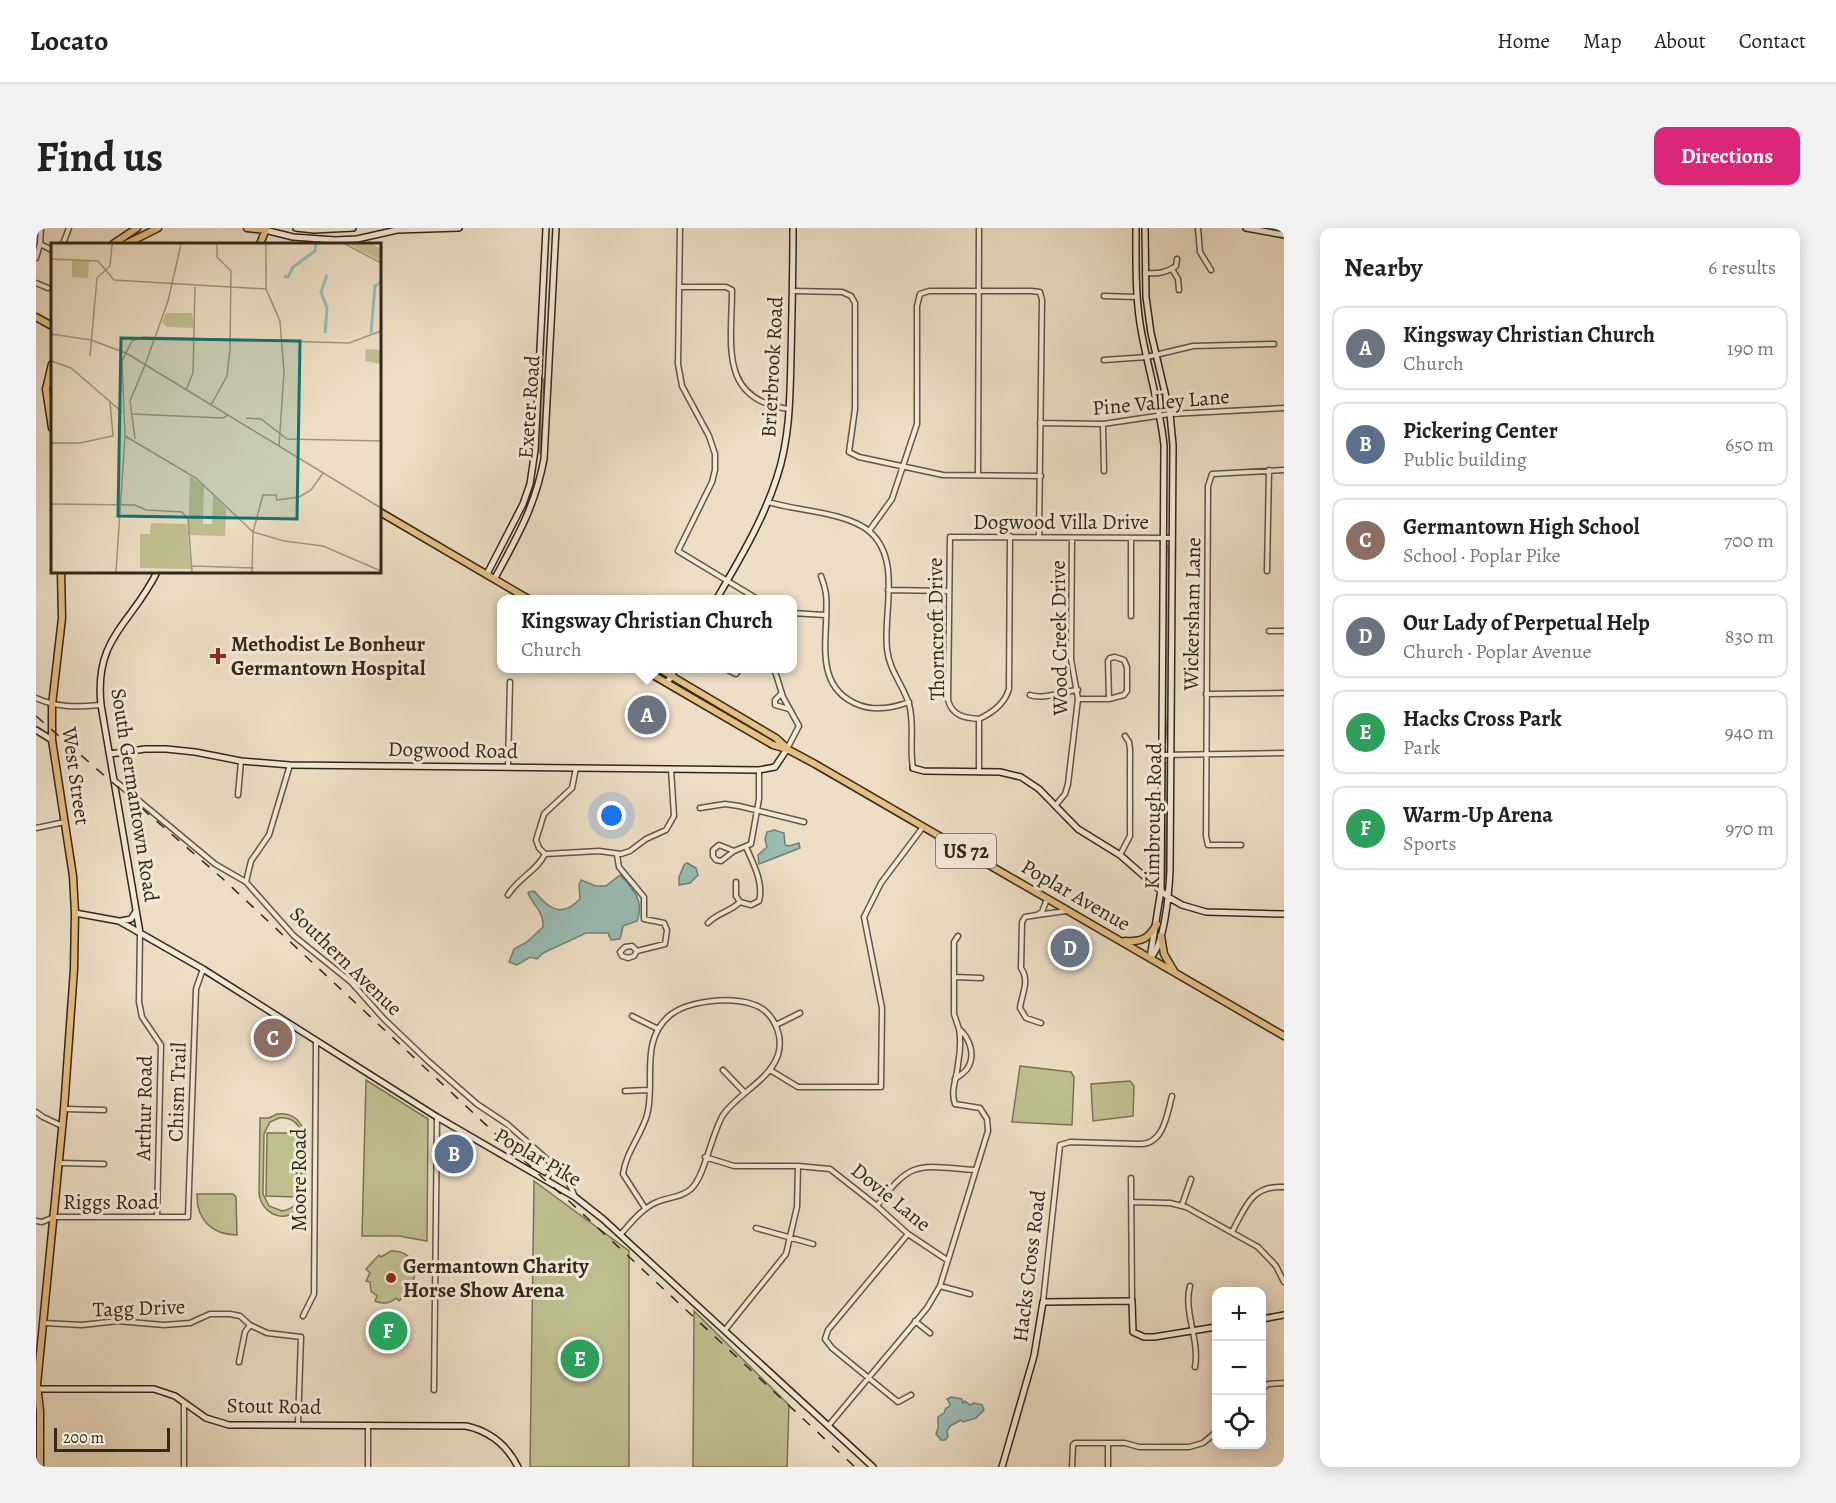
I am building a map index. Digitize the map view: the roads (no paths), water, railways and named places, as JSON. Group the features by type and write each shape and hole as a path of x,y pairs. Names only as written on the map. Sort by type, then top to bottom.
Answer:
{"main road":[{"path":"114,243 137,228"},
{"path":"128,243 158,228"},
{"path":"247,228 265,229"},
{"path":"36,317 51,325"},
{"path":"51,368 46,389 51,422"},
{"path":"381,513 522,595"},
{"name":"West Street","path":"62,573 62,618 52,705 52,740 72,868 75,913"},
{"name":"Poplar Avenue","path":"648,673 773,745 787,749 923,826 1284,1036"},
{"name":"Poplar Avenue","path":"666,673 776,738 787,749"},
{"path":"39,1467 40,1411 36,1391 73,999 75,913"},
{"path":"1121,940 1147,939 1157,924"},
{"path":"1161,936 1164,954 1174,971"}],"street":[{"path":"36,258 41,228"},
{"path":"63,243 69,228"},
{"path":"296,228 314,230 353,228"},
{"path":"376,234 390,228"},
{"path":"265,229 293,237 320,240 357,239 410,228 456,228"},
{"path":"538,228 556,228"},
{"name":"Exeter Road","path":"488,574 531,484 535,450 546,228"},
{"name":"Exeter Road","path":"495,578 532,508 542,468 556,228"},
{"path":"680,228 678,364 682,386 709,436 715,454 712,482 678,551 751,595"},
{"name":"Brierbrook Road","path":"719,595 756,528 768,502 783,457 789,409 793,228"},
{"path":"978,476 979,228"},
{"name":"Kimbrough Road","path":"1136,228 1136,297 1164,445 1161,890 1150,958"},
{"name":"Kimbrough Road","path":"1145,228 1146,297 1156,355 1170,414 1173,445 1168,897 1161,936 1155,955 1150,958"},
{"path":"1198,228 1200,252 1211,270"},
{"path":"1248,228 1284,235"},
{"path":"40,244 51,250"},
{"path":"1145,273 1162,273 1172,269 1176,266 1177,259"},
{"path":"1172,269 1178,279 1179,290"},
{"path":"36,283 48,288"},
{"path":"680,287 726,287 732,290 733,362 737,376 747,391 758,401 789,409"},
{"path":"793,291 842,292 851,296 855,303 855,409 849,452 859,457 943,475 1041,476"},
{"path":"869,531 892,500 917,424 917,306 920,294 929,291 979,291"},
{"name":"Wood Creek Drive","path":"979,291 1040,292 1042,300 1040,536"},
{"path":"1104,296 1136,297"},
{"path":"1104,360 1147,357 1193,346 1274,344"},
{"name":"Pine Valley Lane","path":"1040,423 1103,424 1170,414 1284,408"},
{"path":"1103,424 1104,471"},
{"path":"1267,571 1269,470 1284,470"},
{"name":"Wickersham Lane","path":"1241,845 1208,845 1206,836 1208,486 1212,474 1269,470"},
{"path":"768,502 849,520 869,531 883,548 887,565 888,590 887,650 891,666 909,702 912,718 913,768 924,771 1007,773 1021,777 1039,789 1078,830 1120,855 1168,897 1182,905 1206,912 1284,914"},
{"path":"979,772 979,719 996,709 1006,697 1009,689 1010,536"},
{"name":"Dogwood Villa Drive","path":"950,537 1172,538"},
{"name":"Thorncroft Drive","path":"950,537 949,705 952,711 960,716 979,719"},
{"name":"Wood Creek Drive","path":"1055,806 1065,794 1068,784 1078,699 1071,659 1072,537"},
{"path":"1131,538 1131,616"},
{"name":"South Germantown Road","path":"140,933 101,705 101,667 106,651 156,573"},
{"path":"821,576 826,593 826,664 831,680 841,695 872,709 894,707 909,702"},
{"path":"888,590 949,591"},
{"path":"797,613 825,615"},
{"path":"1269,631 1284,631"},
{"path":"1078,699 1109,699 1127,691 1127,667 1124,660 1119,657 1110,658 1108,661 1109,699"},
{"path":"667,683 674,673"},
{"path":"734,851 719,845 713,850 713,856 716,860 722,861 752,841 759,799 759,770 775,767 799,728 782,694 775,673"},
{"path":"508,767 510,682"},
{"path":"1030,695 1042,698 1059,692 1078,690"},
{"path":"1206,694 1284,693"},
{"path":"782,694 775,700 775,705 789,709"},
{"path":"36,698 52,705 71,707 101,705"},
{"path":"36,730 52,740"},
{"path":"1120,855 1130,836 1130,749 1125,736"},
{"name":"Dogwood Road","path":"110,754 145,749 166,749 241,761 290,765 759,770"},
{"path":"1162,755 1284,753"},
{"path":"238,795 241,761"},
{"path":"246,882 251,861 270,835 290,765"},
{"path":"576,768 572,788 544,814 536,840 539,849 545,854 599,851 617,855 630,851 646,839 666,830 674,816 671,769"},
{"name":"Southern Avenue","path":"114,779 215,864 246,882 294,936 351,982 384,1019 428,1061 477,1104 507,1124 566,1176 575,1197"},
{"path":"700,808 725,804 804,822"},
{"path":"36,828 65,822"},
{"path":"770,1070 798,1087 881,1087 882,1008 864,916 882,883 923,826"},
{"path":"736,882 736,896 743,905 756,904 759,901 761,894 759,880 746,847"},
{"path":"508,895 517,882 538,865 545,854"},
{"path":"617,855 619,867 644,897 644,919 664,923 667,930 665,944 637,951"},
{"path":"1037,915 1045,908 1047,898"},
{"path":"708,923 714,916 733,909 740,902"},
{"path":"119,921 131,920 136,908"},
{"path":"1041,1023 1026,1018 1020,1008 1026,983 1021,968 1022,922 1025,917 1069,910"},
{"name":"Poplar Pike","path":"75,913 119,921 203,969 437,1117 575,1197 725,1330 873,1467"},
{"name":"Arthur Road","path":"140,933 139,1002 142,1017 161,1045 157,1217"},
{"path":"829,1425 927,1308 940,1286 975,1170 986,1142 987,1119 980,1108 955,1104 953,1088 959,1057 958,1029 954,1014 954,942 958,936"},
{"name":"Chism Trail","path":"188,1217 196,989 203,969"},
{"path":"954,977 981,978"},
{"path":"620,1235 645,1208 659,1200 689,1191 697,1183 705,1157 724,1113 770,1070 778,1056 781,1041 776,1025 768,1014 754,1004 703,1002 686,1007 670,1016 658,1029 650,1052 646,1117 625,1161 623,1174 645,1208"},
{"path":"776,1025 800,1013"},
{"path":"632,1016 658,1029"},
{"path":"955,1079 967,1070 971,1051 965,1035 958,1029"},
{"name":"Moore Road","path":"303,1316 314,1294 316,1042"},
{"path":"723,1070 745,1093"},
{"path":"625,1091 648,1090"},
{"name":"Hacks Cross Road","path":"1002,1467 1034,1356 1043,1302 1060,1145 1070,1142 1140,1144 1152,1141 1162,1131 1172,1096"},
{"path":"64,1109 104,1110"},
{"path":"36,1112 62,1126"},
{"path":"434,1390 437,1117"},
{"name":"Dovie Lane","path":"705,1157 734,1166 798,1166 830,1170 877,1206 908,1234 947,1260"},
{"path":"59,1163 104,1164"},
{"path":"725,1330 786,1254 796,1207 798,1166"},
{"path":"544,1180 556,1167"},
{"path":"877,1206 904,1174 918,1168 975,1170"},
{"path":"1131,1178 1133,1332 1144,1337 1154,1337 1212,1328"},
{"path":"1182,1205 1191,1179"},
{"path":"1232,1232 1254,1194 1271,1186 1284,1187"},
{"path":"1132,1202 1164,1202 1182,1205 1263,1252 1276,1266 1284,1282"},
{"name":"Riggs Road","path":"36,1221 42,1222 54,1217 188,1217"},
{"path":"756,1228 813,1244"},
{"path":"908,1234 828,1330 825,1339 832,1348 898,1402 910,1395"},
{"path":"940,1286 970,1294"},
{"path":"1190,1286 1188,1302 1197,1355 1195,1367"},
{"path":"1043,1302 1132,1301"},
{"name":"Tagg Drive","path":"44,1323 82,1325 118,1322 164,1325 189,1323 210,1314 220,1314 240,1316 250,1325 267,1333 301,1337 298,1424"},
{"path":"1266,1318 1284,1315"},
{"path":"915,1321 930,1333"},
{"path":"239,1362 245,1332 250,1325"},
{"path":"1266,1386 1284,1383"},
{"name":"Stout Road","path":"36,1391 154,1389 175,1396 206,1418 229,1425 466,1426 486,1433 507,1450 518,1467"},
{"path":"184,1402 184,1467"},
{"path":"368,1424 368,1467"},
{"path":"1072,1467 1074,1444 1127,1443 1139,1447 1189,1447 1203,1443 1212,1435"},
{"path":"1108,1443 1108,1467"}],"water":[{"path":"774,830 784,833 785,845 799,843 800,848 759,864 758,855 767,847 765,839 767,832"},
{"path":"687,863 696,868 698,875 690,883 679,885 679,877"},
{"path":"620,875 633,890 640,907 637,921 623,926 620,939 611,940 608,933 586,933 543,953 537,959 530,957 517,965 509,962 514,949 527,942 543,927 542,917 530,898 529,892 534,891 544,902 555,909 567,909 580,899 581,880 596,886 606,886"},
{"path":"951,1397 962,1399 963,1403 965,1401 970,1405 974,1403 982,1405 984,1410 976,1418 963,1422 961,1420 950,1426 947,1431 948,1437 941,1440 936,1434 938,1417 949,1407 947,1399"}],"railway":[{"path":"36,716 223,879 855,1467"}],"place":[{"name":"Methodist Le Bonheur Germantown Hospital","path":"218,656"},
{"name":"Kingsway Christian Church","path":"647,715"},
{"name":"Our Lady of Perpetual Help","path":"1070,948"},
{"name":"Germantown High School","path":"273,1038"},
{"name":"Pickering Center","path":"454,1154"},
{"name":"Germantown Charity Horse Show Arena","path":"391,1278"},
{"name":"Warm-Up Arena","path":"388,1331"},
{"name":"Hacks Cross Park","path":"580,1359"}]}
